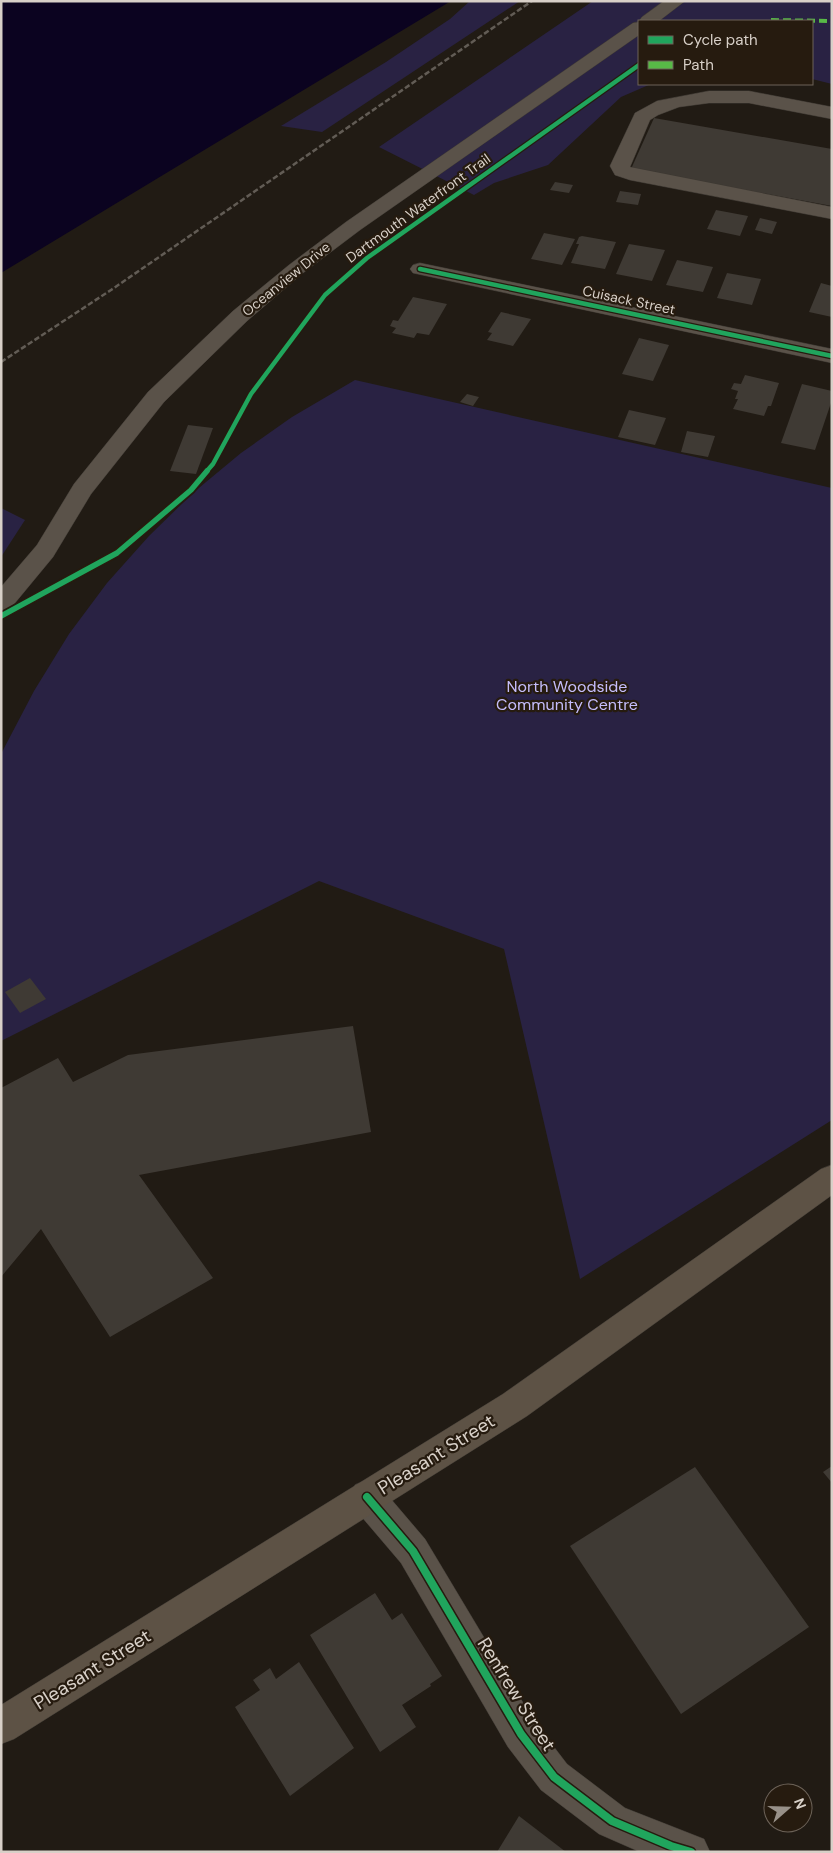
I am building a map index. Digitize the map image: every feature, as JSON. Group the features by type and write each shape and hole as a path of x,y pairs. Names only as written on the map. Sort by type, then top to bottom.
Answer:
{"main road":[{"name":"Pleasant Street","path":"1,1726 515,1404 832,1178"}],"street":[{"path":"649,20 676,1"},
{"name":"Oceanview Drive","path":"1,602 45,551 82,489 156,397 218,336 268,292 324,247 638,28"},
{"path":"832,113 747,97 690,100 660,106 648,111 642,117 620,166 622,171 630,174 832,213"},
{"name":"Cuisack Street","path":"420,269 832,356"},
{"name":"Renfrew Street","path":"367,1497 413,1551 521,1734 554,1777 612,1821 671,1846 691,1852"}],"green space":[{"path":"470,1 520,1 322,132 281,126 386,62 450,19"},
{"path":"593,1 832,1 832,84 813,79 813,20 638,20 638,85 649,85 621,97 548,165 494,183 474,195 379,147"},
{"name":"North Woodside Community Centre","path":"355,380 832,488 832,1120 580,1279 504,949 319,881 1,1041 1,754 34,691 69,634 107,583 149,536 194,492 241,453 292,417"},
{"path":"1,508 25,520 1,557"}],"shaded area":[{"path":"1,1 451,1 1,273"}],"building":[{"path":"654,118 832,149 832,206 631,169"},
{"path":"555,182 573,185 569,193 550,190"},
{"path":"620,191 641,194 638,205 616,202"},
{"path":"716,210 748,216 740,236 707,229"},
{"path":"760,218 777,222 772,234 755,230"},
{"path":"544,233 575,239 562,265 531,259"},
{"path":"579,237 616,242 605,269 571,263 579,244 576,244"},
{"path":"629,244 665,250 652,281 616,274"},
{"path":"677,260 713,267 703,292 666,285"},
{"path":"727,273 761,279 752,305 717,298"},
{"path":"821,283 832,286 832,317 809,312"},
{"path":"413,297 447,304 429,335 417,333 414,338 392,333 396,328 390,326 393,320 398,321"},
{"path":"501,312 531,319 513,346 487,340 492,333 488,332"},
{"path":"639,338 669,345 653,381 622,374"},
{"path":"745,375 779,383 771,406 768,406 764,416 733,409 738,399 735,399 738,391 731,389 734,383 741,384"},
{"path":"802,384 832,391 832,400 815,450 781,443"},
{"path":"467,394 479,397 473,406 460,402"},
{"path":"629,410 666,418 655,445 618,437"},
{"path":"188,425 213,428 196,474 170,471"},
{"path":"687,431 715,436 708,457 681,452"},
{"path":"30,978 46,999 20,1013 5,992"},
{"path":"353,1026 371,1132 139,1175 213,1278 110,1337 41,1229 1,1277 1,1088 58,1058 73,1082 128,1055"},
{"path":"832,1466 832,1483 823,1472"},
{"path":"695,1467 809,1627 681,1714 570,1546"},
{"path":"375,1593 392,1620 402,1613 442,1676 430,1684 431,1686 402,1705 416,1727 380,1752 310,1635"},
{"path":"299,1662 354,1748 290,1796 235,1707 260,1690 253,1680 270,1668 276,1679"},
{"path":"519,1816 566,1852 497,1852"}],"railway":[{"path":"1,362 111,290 532,1"}],"marked path":[{"path":"813,21 832,21"}],"cycle path":[{"name":"Dartmouth Waterfront Trail","path":"1,616 117,553 191,490 213,464 251,394 325,295 367,258 638,66"},
{"path":"420,269 832,356"},
{"path":"367,1497 413,1551 521,1734 554,1777 612,1821 671,1846 691,1852"}]}
